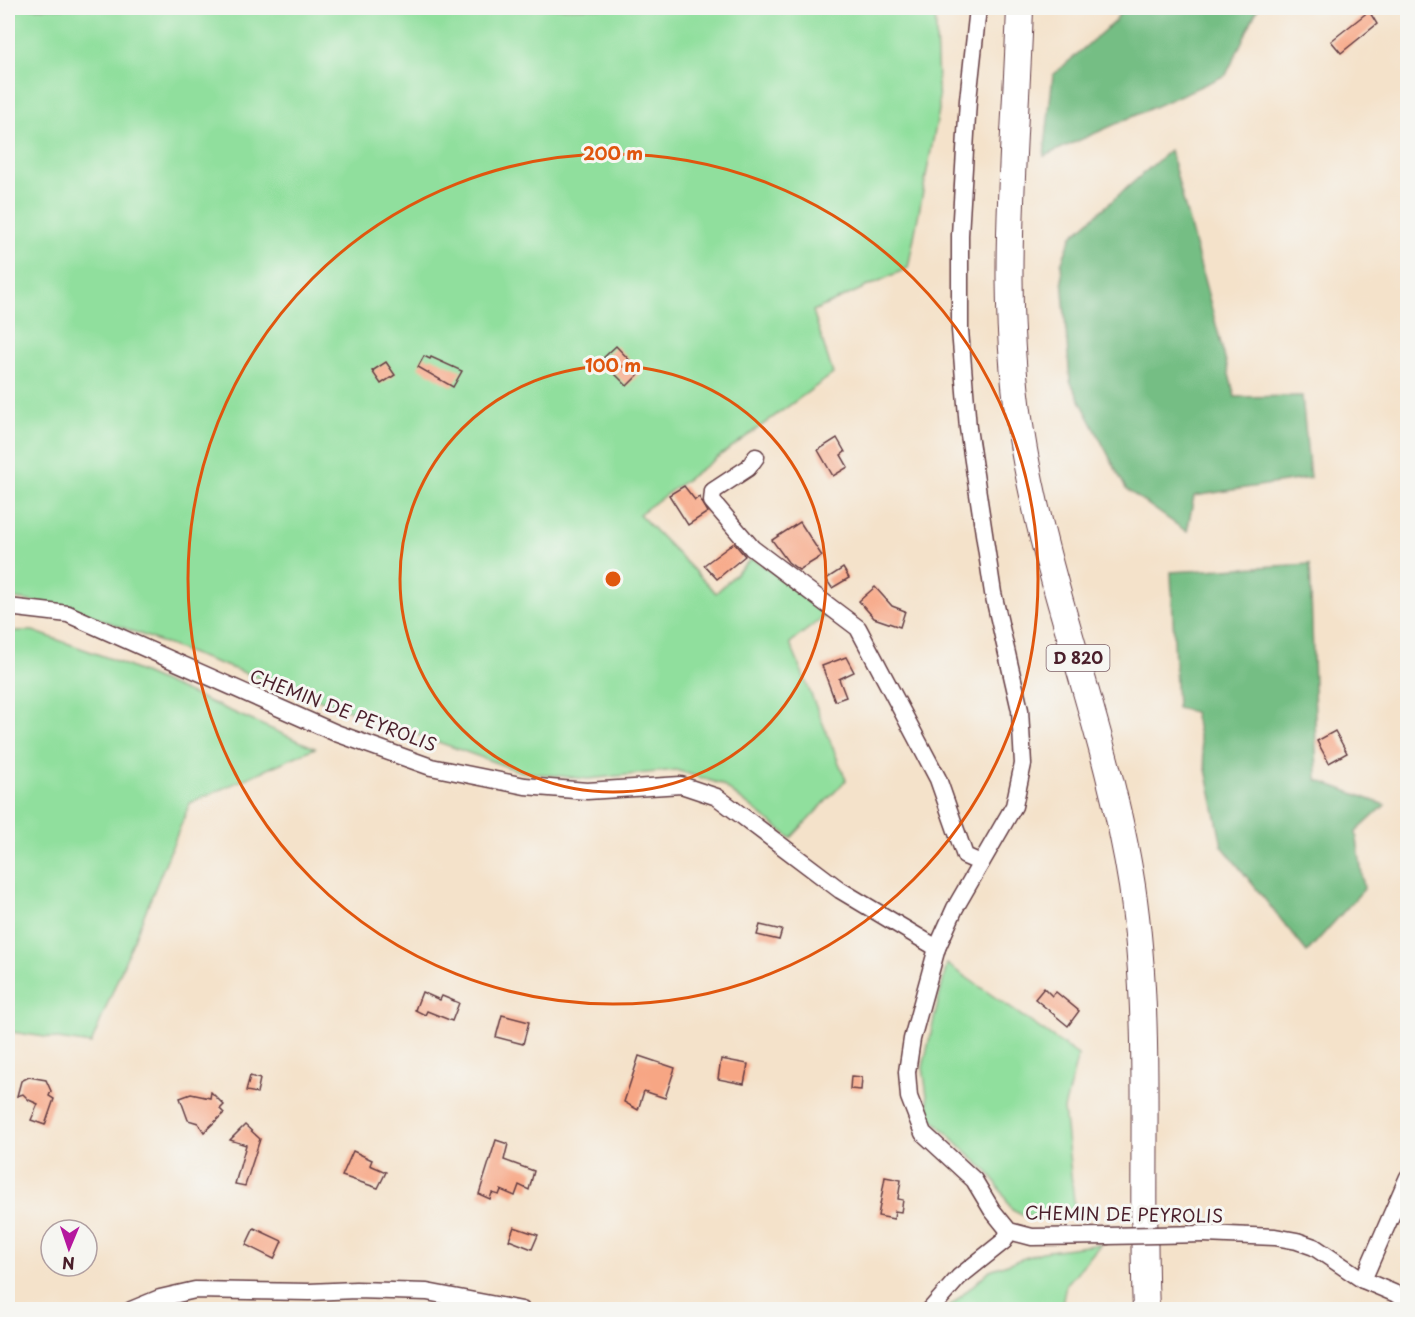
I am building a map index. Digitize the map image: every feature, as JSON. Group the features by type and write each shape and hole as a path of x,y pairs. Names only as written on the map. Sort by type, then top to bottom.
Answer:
{"main road":[{"name":"D 820","path":"1020,8 1010,191 1008,294 1012,365 1024,450 1043,532 1116,804 1132,888 1141,974 1146,1310"}],"street":[{"path":"937,948 955,908 1014,806 1023,764 1020,710 993,593 970,440 960,330 960,235 968,100 978,8"},
{"path":"756,457 748,468 713,491 712,501 752,548 858,628 938,780 965,856 981,863"},
{"name":"CHEMIN DE PEYROLIS","path":"8,607 68,614 336,733 431,767 525,786 587,791 681,785 717,797 840,890 937,948 912,1039 907,1072 909,1098 923,1133 974,1180 992,1210 1010,1231 1032,1237 1204,1234 1275,1237 1314,1247 1363,1280 1407,1299"},
{"path":"1363,1280 1407,1177"},
{"path":"930,1310 959,1277 1004,1241 1010,1231"},
{"path":"131,1310 160,1298 195,1290 427,1292 522,1310"}],"green space":[{"path":"8,8 935,8 939,110 908,268 813,311 833,374 639,514 716,593 752,558 831,611 790,643 846,780 791,838 721,784 676,770 588,779 522,772 195,655 69,607 8,598"},
{"path":"1123,8 1258,8 1226,75 1044,156 1053,75 1115,21"},
{"path":"1170,150 1235,397 1302,396 1310,478 1194,496 1187,532 1126,489 1070,381 1061,264 1072,236"},
{"path":"1310,564 1317,780 1385,805 1356,832 1364,889 1307,952 1222,846 1194,712 1177,708 1171,572"},
{"path":"8,631 33,631 111,659 315,748 190,803 91,1044 12,1032 8,1034"},
{"path":"947,964 1078,1055 1064,1109 1075,1211 1056,1218 1022,1215 1012,1210 992,1176 930,1117 923,1067"},
{"path":"1101,1244 1066,1285 1061,1309 946,1310 990,1270 1042,1252"}],"building":[{"path":"1369,11 1377,24 1341,53 1331,41"},
{"path":"616,346 641,372 627,386 601,360"},
{"path":"424,356 462,371 453,387 418,367"},
{"path":"386,362 395,375 381,384 372,371"},
{"path":"837,438 845,452 841,455 848,467 833,476 818,450"},
{"path":"684,486 695,500 699,497 708,512 688,525 669,495"},
{"path":"800,522 822,556 799,570 788,562 772,540"},
{"path":"734,543 745,556 717,579 704,565"},
{"path":"843,568 849,578 832,588 826,579"},
{"path":"875,587 892,606 905,611 900,627 874,618 859,601"},
{"path":"846,657 854,672 839,679 846,697 835,701 822,666"},
{"path":"1335,731 1347,753 1329,763 1317,741"},
{"path":"760,925 782,930 779,940 757,935"},
{"path":"1044,988 1052,996 1056,992 1079,1011 1068,1026 1035,999"},
{"path":"422,992 440,1000 442,996 459,1003 452,1021 427,1011 425,1015 415,1010"},
{"path":"502,1015 529,1022 523,1044 496,1037"},
{"path":"639,1056 675,1068 665,1098 644,1091 638,1110 624,1102"},
{"path":"721,1059 748,1064 744,1084 718,1079"},
{"path":"250,1076 260,1079 257,1093 246,1091"},
{"path":"851,1076 862,1077 861,1090 850,1089"},
{"path":"29,1077 46,1080 51,1091 49,1096 54,1099 45,1125 31,1120 38,1104 23,1094 17,1096 21,1081"},
{"path":"211,1092 224,1105 220,1109 224,1113 204,1132 198,1123 188,1120 180,1098 191,1094 210,1098"},
{"path":"245,1125 260,1139 245,1186 235,1184 246,1145 230,1140"},
{"path":"496,1140 508,1144 504,1160 534,1171 529,1190 519,1185 515,1196 501,1190 499,1195 492,1193 490,1199 479,1194"},
{"path":"353,1151 372,1160 370,1165 386,1172 378,1188 342,1176"},
{"path":"885,1177 901,1180 898,1199 903,1200 901,1212 895,1211 894,1219 878,1216"},
{"path":"514,1227 538,1235 532,1249 509,1240"},
{"path":"254,1228 282,1241 274,1259 246,1245"}]}
